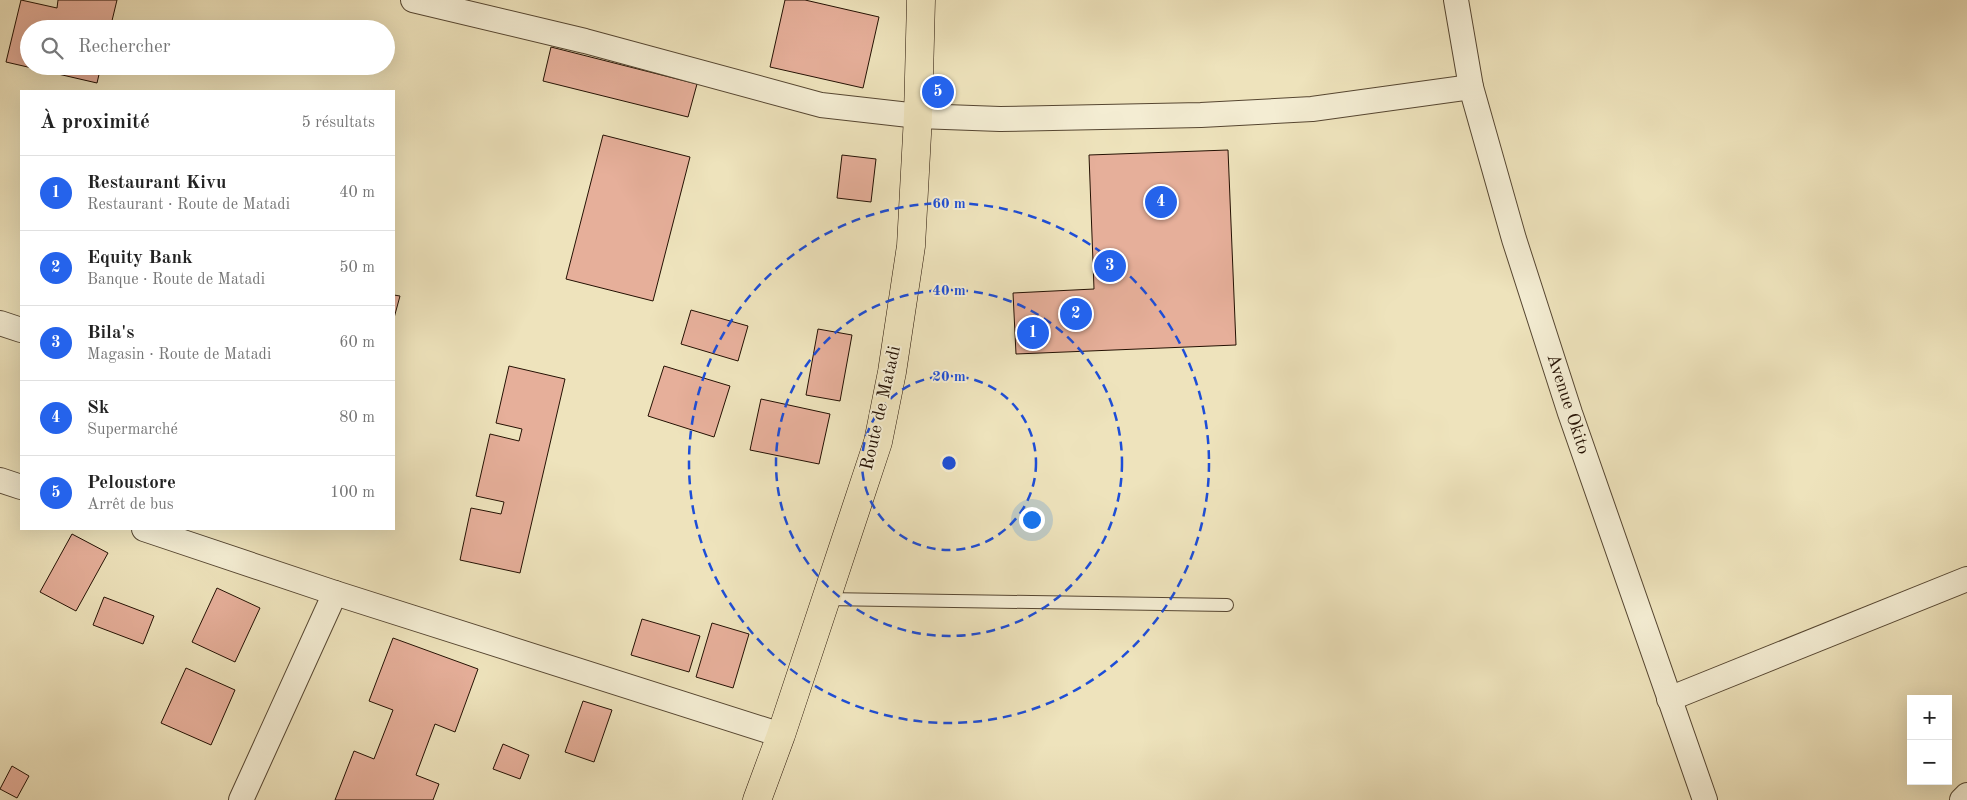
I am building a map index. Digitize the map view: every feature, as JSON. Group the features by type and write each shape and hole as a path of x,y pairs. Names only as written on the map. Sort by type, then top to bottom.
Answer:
{"main road":[{"name":"Route de Matadi","path":"757,800 782,735 878,442 892,372 911,246 918,116 921,0"}],"street":[{"path":"413,0 585,41 821,105 918,116 1000,119 1202,115 1312,109 1472,87"},
{"name":"Avenue Okito","path":"1456,0 1472,87 1514,239 1567,404 1705,800"},
{"path":"0,323 20,330"},
{"path":"0,480 20,487"},
{"path":"147,530 335,594 782,735"},
{"path":"1669,699 1967,579"},
{"path":"241,800 335,594"},
{"path":"1962,800 1967,796"}],"lane":[{"path":"825,599 1228,605"}],"building":[{"path":"21,0 57,8 58,0 117,0 112,20 20,20 20,65 6,62"},
{"path":"785,0 805,0 879,17 863,88 770,67"},
{"path":"551,47 697,84 688,117 543,81"},
{"path":"62,75 99,75 97,83"},
{"path":"603,135 690,157 653,301 566,279"},
{"path":"1228,150 1236,345 1016,354 1013,293 1094,289 1089,155"},
{"path":"842,155 876,159 871,202 837,198"},
{"path":"395,295 400,296 395,314"},
{"path":"691,310 748,326 738,361 681,344"},
{"path":"818,329 852,335 840,401 806,395"},
{"path":"509,366 565,379 520,573 460,560 471,508 501,514 504,502 476,496 490,434 519,441 522,429 496,423"},
{"path":"664,366 730,386 714,437 648,416"},
{"path":"761,399 830,414 819,464 750,450"},
{"path":"72,534 108,553 76,611 40,592"},
{"path":"217,588 260,608 235,662 192,642"},
{"path":"104,597 154,616 143,644 93,625"},
{"path":"642,619 700,636 689,672 631,655"},
{"path":"712,623 749,634 733,688 696,677"},
{"path":"393,638 478,669 455,732 435,724 416,775 439,784 433,800 335,800 354,751 374,759 393,710 369,701"},
{"path":"186,668 235,690 211,745 161,723"},
{"path":"583,701 612,710 594,762 565,752"},
{"path":"503,744 529,755 520,779 493,769"},
{"path":"12,766 29,776 17,798 0,789"}],"place":[{"name":"Peloustore","path":"938,92"},
{"name":"Sk","path":"1161,202"},
{"name":"Bila's","path":"1110,266"},
{"name":"Equity Bank","path":"1076,314"},
{"name":"Restaurant Kivu","path":"1033,333"}]}
